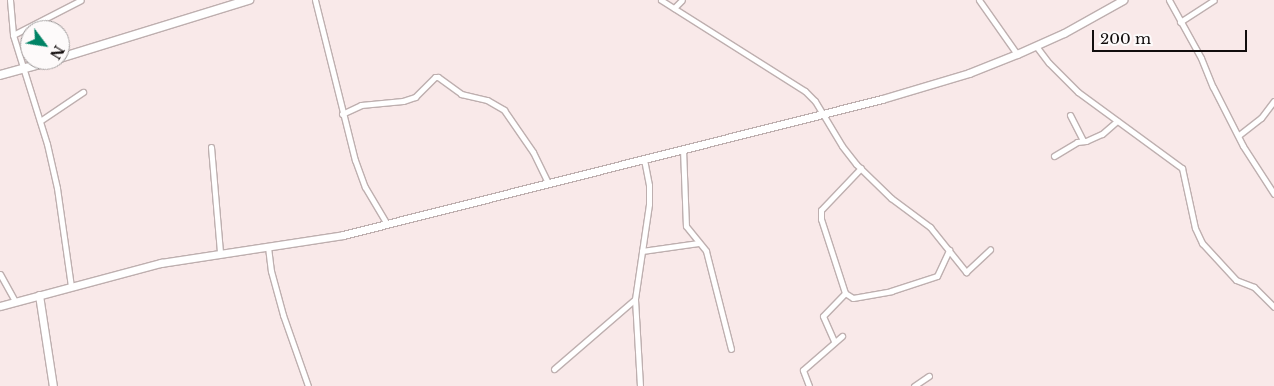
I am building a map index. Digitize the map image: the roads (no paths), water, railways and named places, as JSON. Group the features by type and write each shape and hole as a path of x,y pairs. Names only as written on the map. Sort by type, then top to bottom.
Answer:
{"main road":[{"path":"70,55 249,0"},
{"path":"0,306 161,263 343,234 387,224 920,88 1036,46 1072,29 1123,0"},
{"path":"0,75 22,70"},
{"path":"39,295 53,386"}],"street":[{"path":"10,0 13,35 20,62"},
{"path":"13,35 81,0"},
{"path":"315,0 342,114 365,187 387,224"},
{"path":"661,0 804,91 815,101 842,146 861,168 891,198 930,227 966,272 990,250"},
{"path":"674,8 682,0"},
{"path":"978,0 1017,54"},
{"path":"1170,0 1180,22 1201,58 1213,88 1243,146 1274,194"},
{"path":"1180,22 1214,0"},
{"path":"1036,46 1049,63 1078,92 1182,168 1195,228 1202,243 1236,280 1254,287 1274,307"},
{"path":"22,70 40,120 57,188 71,286"},
{"path":"342,114 361,105 403,101 414,97 435,77 438,77 461,94 487,100 504,110 533,152 548,183"},
{"path":"40,120 83,92"},
{"path":"1238,135 1261,118 1274,101"},
{"path":"1070,115 1082,140"},
{"path":"1054,156 1082,140 1086,141 1102,134 1117,121"},
{"path":"211,147 220,253"},
{"path":"683,149 686,226 706,251 731,349"},
{"path":"640,386 635,299 649,204 649,185 644,159"},
{"path":"861,168 821,210 821,219 846,293 853,298 891,292 937,276 949,250"},
{"path":"642,251 698,243"},
{"path":"268,246 271,271 283,315 308,386"},
{"path":"0,274 15,301"},
{"path":"834,342 824,316 846,293"},
{"path":"554,369 635,299"},
{"path":"809,386 803,370 842,336"},
{"path":"914,386 929,376"}]}
